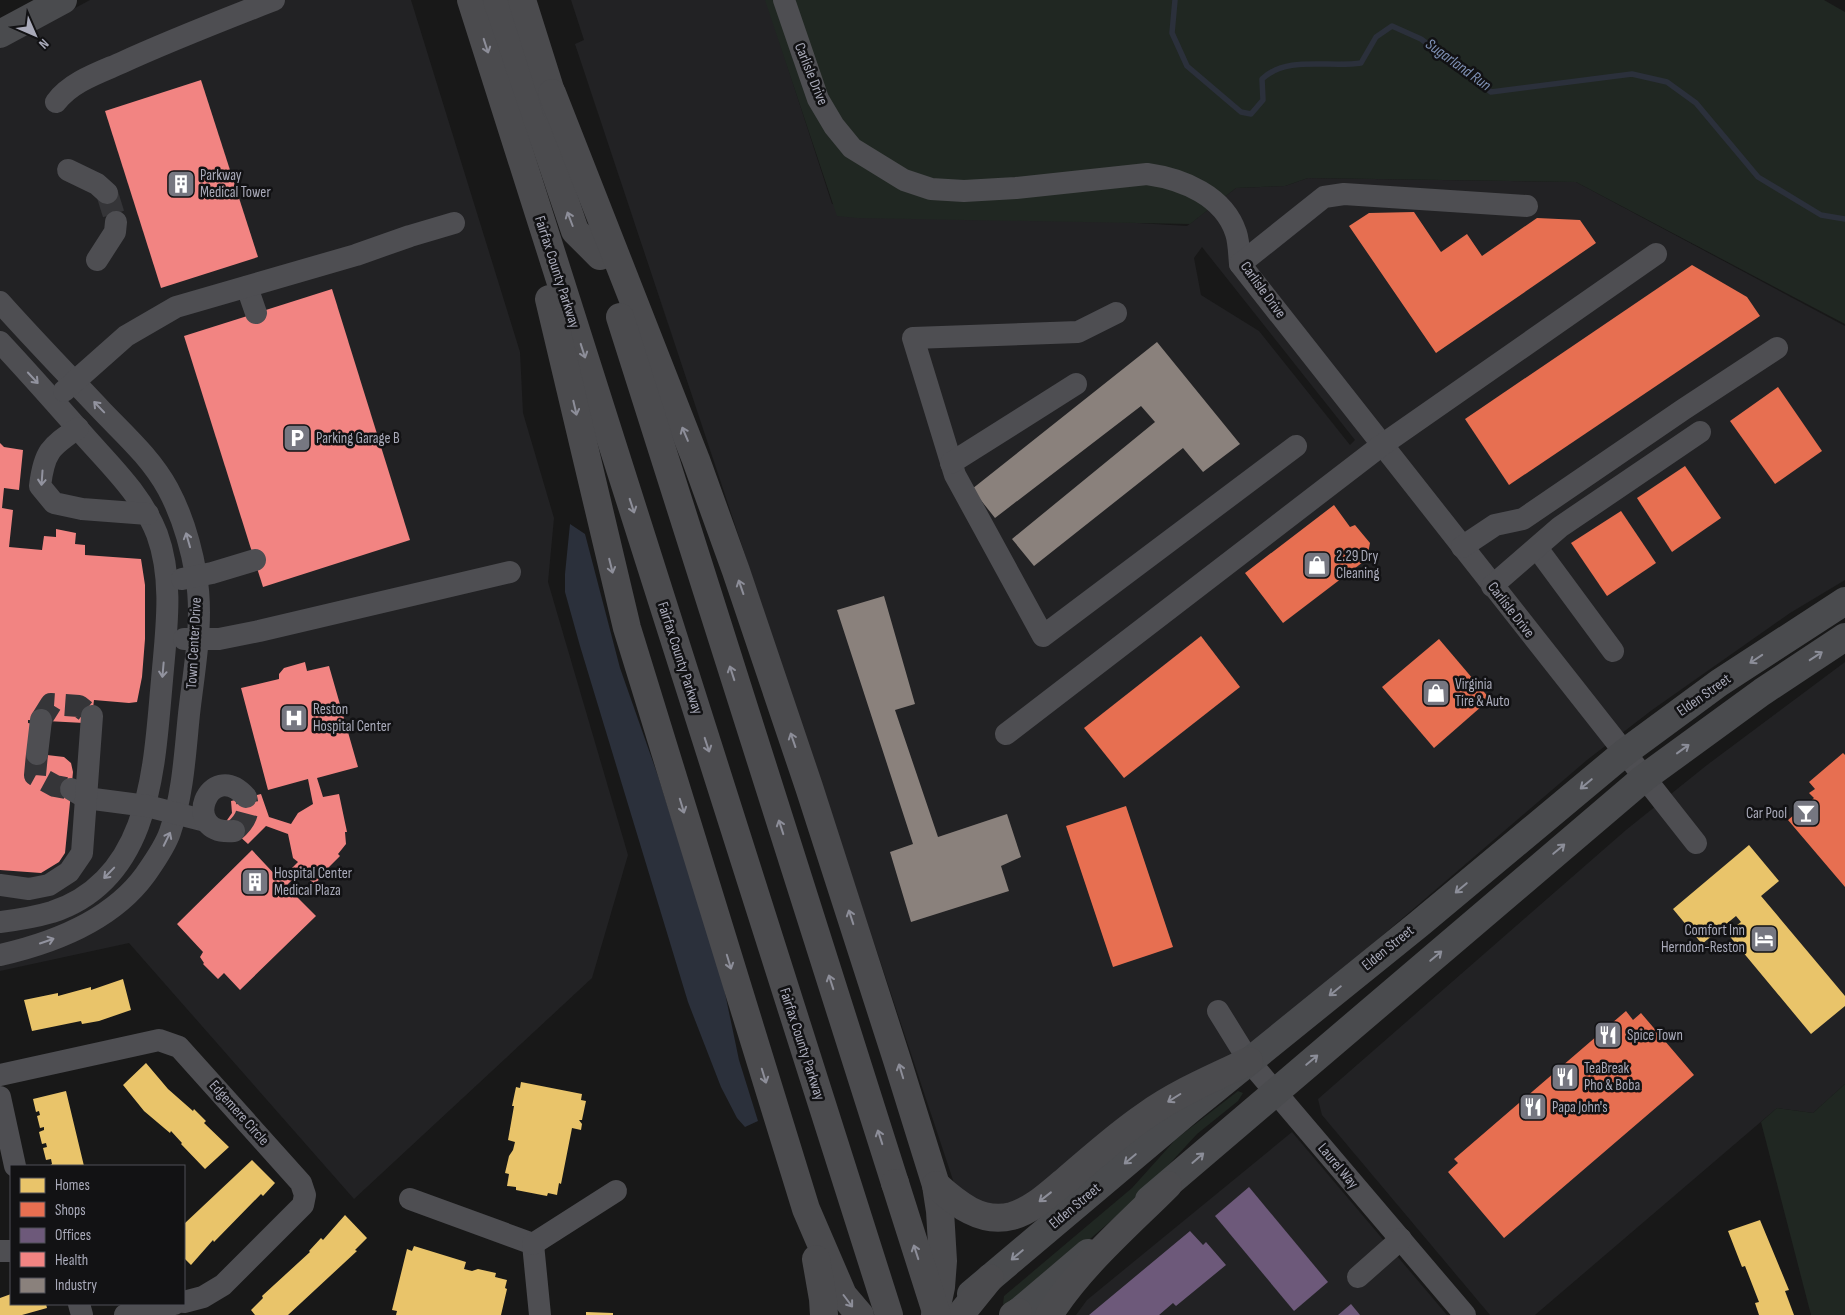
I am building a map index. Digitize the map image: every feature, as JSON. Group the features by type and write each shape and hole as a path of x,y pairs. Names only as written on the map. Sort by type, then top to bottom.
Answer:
{"highway":[{"name":"Fairfax County Parkway","path":"471,0 889,1315"},
{"path":"497,0 568,214 575,231 600,256"},
{"path":"522,0 552,93 600,256 936,1315"},
{"path":"552,93 696,460 736,571 812,796 936,1185 940,1211 943,1261 936,1315"},
{"path":"505,105 627,628 806,1209 843,1295 860,1315"},
{"path":"936,1185 954,1202 975,1213 996,1218 1013,1216 1040,1201 1145,1116 1183,1092 1249,1061"},
{"path":"1049,1315 1058,1300 1088,1265 1168,1185"},
{"path":"806,1209 823,1299 824,1315"},
{"path":"960,1315 990,1278"}],"main road":[{"path":"0,34 63,0"},
{"name":"Elden Street","path":"946,1315 1249,1061 1624,753 1719,683 1845,601"},
{"name":"Elden Street","path":"1015,1314 1644,778 1762,692 1845,637"}],"street":[{"path":"56,102 63,93 90,77 149,50 274,0"},
{"name":"Carlisle Drive","path":"784,0 818,98 834,126 852,148 877,166 904,180 931,189 964,191 1016,188 1127,175 1161,176 1192,187 1218,205 1229,217 1236,234 1240,264 1696,843"},
{"path":"68,170 97,184 107,193"},
{"path":"1240,264 1324,197 1344,194 1528,206"},
{"path":"97,260 115,232 116,222"},
{"path":"53,399 133,330 176,307 454,223"},
{"path":"1006,734 1382,445 1656,254"},
{"path":"247,287 256,313"},
{"name":"Town Center Drive","path":"0,302 140,450 164,482 181,517 197,577 198,640 175,813 170,834 157,857 144,876 126,895 81,928 0,955"},
{"path":"1116,313 1078,332 913,338 955,475 1043,636 1296,446"},
{"name":"Town Center Drive","path":"0,342 132,489 148,514 157,535 166,582 168,608 154,770 146,806 129,848 121,860 90,891 72,903 53,912 0,922"},
{"path":"1462,547 1495,525 1523,518 1777,348"},
{"path":"951,463 1076,384"},
{"path":"78,428 58,442 44,459 40,486 54,504 82,509 148,514"},
{"path":"1492,586 1560,527 1700,432"},
{"path":"1604,463 1620,487"},
{"path":"1537,548 1613,650"},
{"path":"166,582 197,577 254,560"},
{"path":"165,638 220,639 510,572"},
{"path":"0,885 29,889 49,885 69,872 82,853 79,793 92,716"},
{"path":"37,754 41,720"},
{"path":"146,806 179,789 211,791 226,785 234,787 246,797"},
{"path":"206,821 203,805 211,791"},
{"path":"79,793 175,813 206,821 219,830 234,831"},
{"name":"Laurel Way","path":"1218,1011 1249,1061 1465,1315"},
{"name":"Edgemere Circle","path":"0,1075 160,1040 179,1048 301,1183 305,1196 303,1205 223,1285 203,1297 185,1302"},
{"path":"0,1097 15,1165"},
{"path":"533,1244 616,1191"},
{"path":"410,1199 533,1244"},
{"path":"1358,1277 1401,1239"},
{"path":"533,1244 540,1315"},
{"path":"124,1315 169,1305"}],"shaded area":[{"name":"Reston Hospital Center","path":"90,0 411,0 520,352 523,413 554,518 548,582 628,855 592,978 354,1199 129,943 0,971 0,48"},
{"path":"571,0 766,0 832,204 1187,226 1236,188 1285,186 1308,178 1576,182 1845,326 1845,580 1790,613 1652,710 1587,760 1137,1146 1028,1205 988,1214 956,1189 575,44 584,40","holes":["1202,247 1355,440 1350,445 1259,331 1201,295 1194,258"]},
{"path":"765,0 1824,0 1845,12 1845,324 1576,182 1308,178 1285,186 1236,188 1190,224 857,218 837,216"},
{"path":"570,524 585,534 620,668 658,776 721,974 739,1060 758,1121 745,1127 737,1118 721,1087 688,1002 580,646 565,592"},
{"path":"1845,662 1845,1084 1813,1113 1777,1108 1535,1315 1490,1315 1322,1115 1318,1099 1626,830 1707,765"},
{"path":"1845,1084 1845,1315 1811,1315 1761,1122 1777,1108 1813,1113"},
{"path":"1238,1091 1243,1093 1238,1101 1197,1134 1140,1196 1012,1306 1003,1304 1004,1296 1132,1188 1176,1139"},
{"path":"1292,1132 1447,1315 1076,1315 1087,1300"}],"building: Homes":[{"name":"Comfort Inn Herndon-Reston","path":"1749,845 1779,881 1761,896 1845,996 1845,1006 1811,1034 1727,933 1741,922 1736,916 1702,944 1673,909"},
{"path":"123,979 131,1010 99,1021 82,1024 81,1021 32,1031 24,1000 58,993 58,996 91,987 91,990"},
{"path":"146,1063 168,1089 193,1111 194,1109 206,1121 204,1123 229,1147 205,1169 171,1131 170,1133 144,1111 123,1085"},
{"path":"521,1082 582,1094 581,1100 586,1101 582,1120 579,1120 582,1124 581,1130 572,1128 561,1184 559,1183 557,1195 548,1193 547,1196 516,1190 516,1187 507,1186 509,1174 505,1173 515,1142 508,1140 514,1106 512,1106 516,1087 520,1088"},
{"path":"66,1091 84,1165 50,1165 51,1159 46,1160 43,1148 47,1147 46,1143 42,1144 39,1132 44,1130 44,1127 40,1128 37,1116 40,1115 39,1111 36,1112 33,1099"},
{"path":"252,1160 275,1183 263,1196 261,1194 214,1242 213,1240 191,1265 185,1259 185,1223"},
{"path":"345,1215 367,1238 355,1250 357,1251 288,1315 255,1315 251,1310 263,1298 262,1296 310,1252 321,1238 323,1240"},
{"path":"1760,1220 1789,1290 1785,1291 1794,1315 1759,1315 1755,1303 1759,1302 1745,1266 1742,1267 1728,1231"},
{"path":"414,1246 466,1262 464,1269 472,1271 478,1269 496,1273 495,1277 507,1280 505,1288 507,1289 501,1315 396,1315 397,1311 392,1310 407,1249 412,1251"},
{"path":"10,1294 10,1305 46,1305 47,1308 22,1315 0,1315 0,1298"},
{"path":"586,1312 613,1313 613,1315 586,1315"}],"building: Shops":[{"path":"1414,212 1441,252 1467,234 1482,256 1537,218 1580,220 1596,243 1436,353 1349,226 1369,213"},
{"path":"1692,265 1747,297 1760,316 1509,485 1465,419"},
{"path":"1778,387 1822,451 1775,484 1730,421"},
{"path":"1685,466 1721,518 1672,552 1637,498"},
{"path":"1334,505 1350,527 1355,525 1370,543 1367,559 1283,623 1245,573"},
{"path":"1621,511 1656,563 1607,596 1571,543"},
{"path":"1201,636 1240,687 1124,778 1084,728"},
{"name":"Virginia Tire & Auto","path":"1439,639 1490,699 1434,748 1382,687"},
{"path":"1843,753 1845,755 1845,887 1788,820 1814,798 1809,793 1815,789 1809,782"},
{"path":"1126,806 1173,947 1113,967 1066,826"},
{"path":"1626,1011 1633,1020 1641,1013 1694,1075 1504,1238 1448,1172 1458,1163 1454,1159"}],"building: Offices":[{"path":"1249,1187 1328,1282 1294,1311 1215,1216"},
{"path":"1190,1231 1203,1245 1206,1242 1226,1265 1176,1306 1173,1303 1159,1315 1089,1315"},
{"path":"1351,1304 1360,1315 1338,1315"}],"building: Health":[{"name":"Parkway Medical Tower","path":"201,80 258,257 161,288 105,111"},
{"name":"Parking Garage B","path":"332,289 410,540 263,587 184,336"},
{"path":"0,443 4,447 23,450 19,490 4,488 2,508 13,510 9,547 42,550 44,536 56,537 56,529 76,533 75,544 85,545 85,555 141,559 145,585 145,639 142,677 137,702 94,700 92,716 84,723 28,720 28,723 33,724 30,753 64,757 71,763 73,772 65,853 59,862 41,873 0,870"},
{"name":"Hospital Center Medical Plaza","path":"305,662 307,671 329,666 358,767 317,778 323,797 339,794 347,832 345,832 346,844 338,854 340,856 327,869 329,871 314,884 301,871 286,886 316,916 240,990 224,973 218,979 203,964 200,957 203,952 177,924 252,850 280,880 298,862 293,858 288,834 266,826 248,844 225,823 232,813 231,801 261,794 269,817 291,824 298,813 313,804 308,779 268,790 241,688 279,679 279,674 284,668"}],"building: Industry":[{"path":"1157,342 1240,444 1203,472 1183,448 1034,566 1012,539 1155,422 1141,406 995,518 972,489"},
{"path":"884,596 915,704 895,710 938,837 1007,814 1021,857 1001,866 1009,891 911,922 890,852 913,844 837,610"}],"waterway":[{"name":"Sugarland Run","path":"1175,0 1172,33 1187,66 1241,112 1251,114 1263,100 1262,79 1272,72 1296,65 1361,63 1376,37 1392,26 1421,39 1491,92 1632,74 1667,82 1696,103 1758,177 1821,215 1845,219"}],"tunnel":[{"path":"107,193 116,222"},
{"path":"41,720 51,704 79,706 92,716"},
{"path":"37,754 35,775 55,786 71,789"},
{"path":"234,831 242,824 246,816 248,807 246,797"}],"place":[{"name":"Parkway Medical Tower","path":"181,184"},
{"name":"Parking Garage B","path":"297,438"},
{"name":"2.29 Dry Cleaning","path":"1317,565"},
{"name":"Virginia Tire & Auto","path":"1436,693"},
{"name":"Reston Hospital Center","path":"294,718"},
{"name":"Car Pool","path":"1806,813"},
{"name":"Hospital Center Medical Plaza","path":"255,882"},
{"name":"Comfort Inn Herndon-Reston","path":"1764,939"},
{"name":"Spice Town","path":"1608,1035"},
{"name":"TeaBreak Pho & Boba","path":"1565,1077"},
{"name":"Papa John's","path":"1533,1107"}]}
